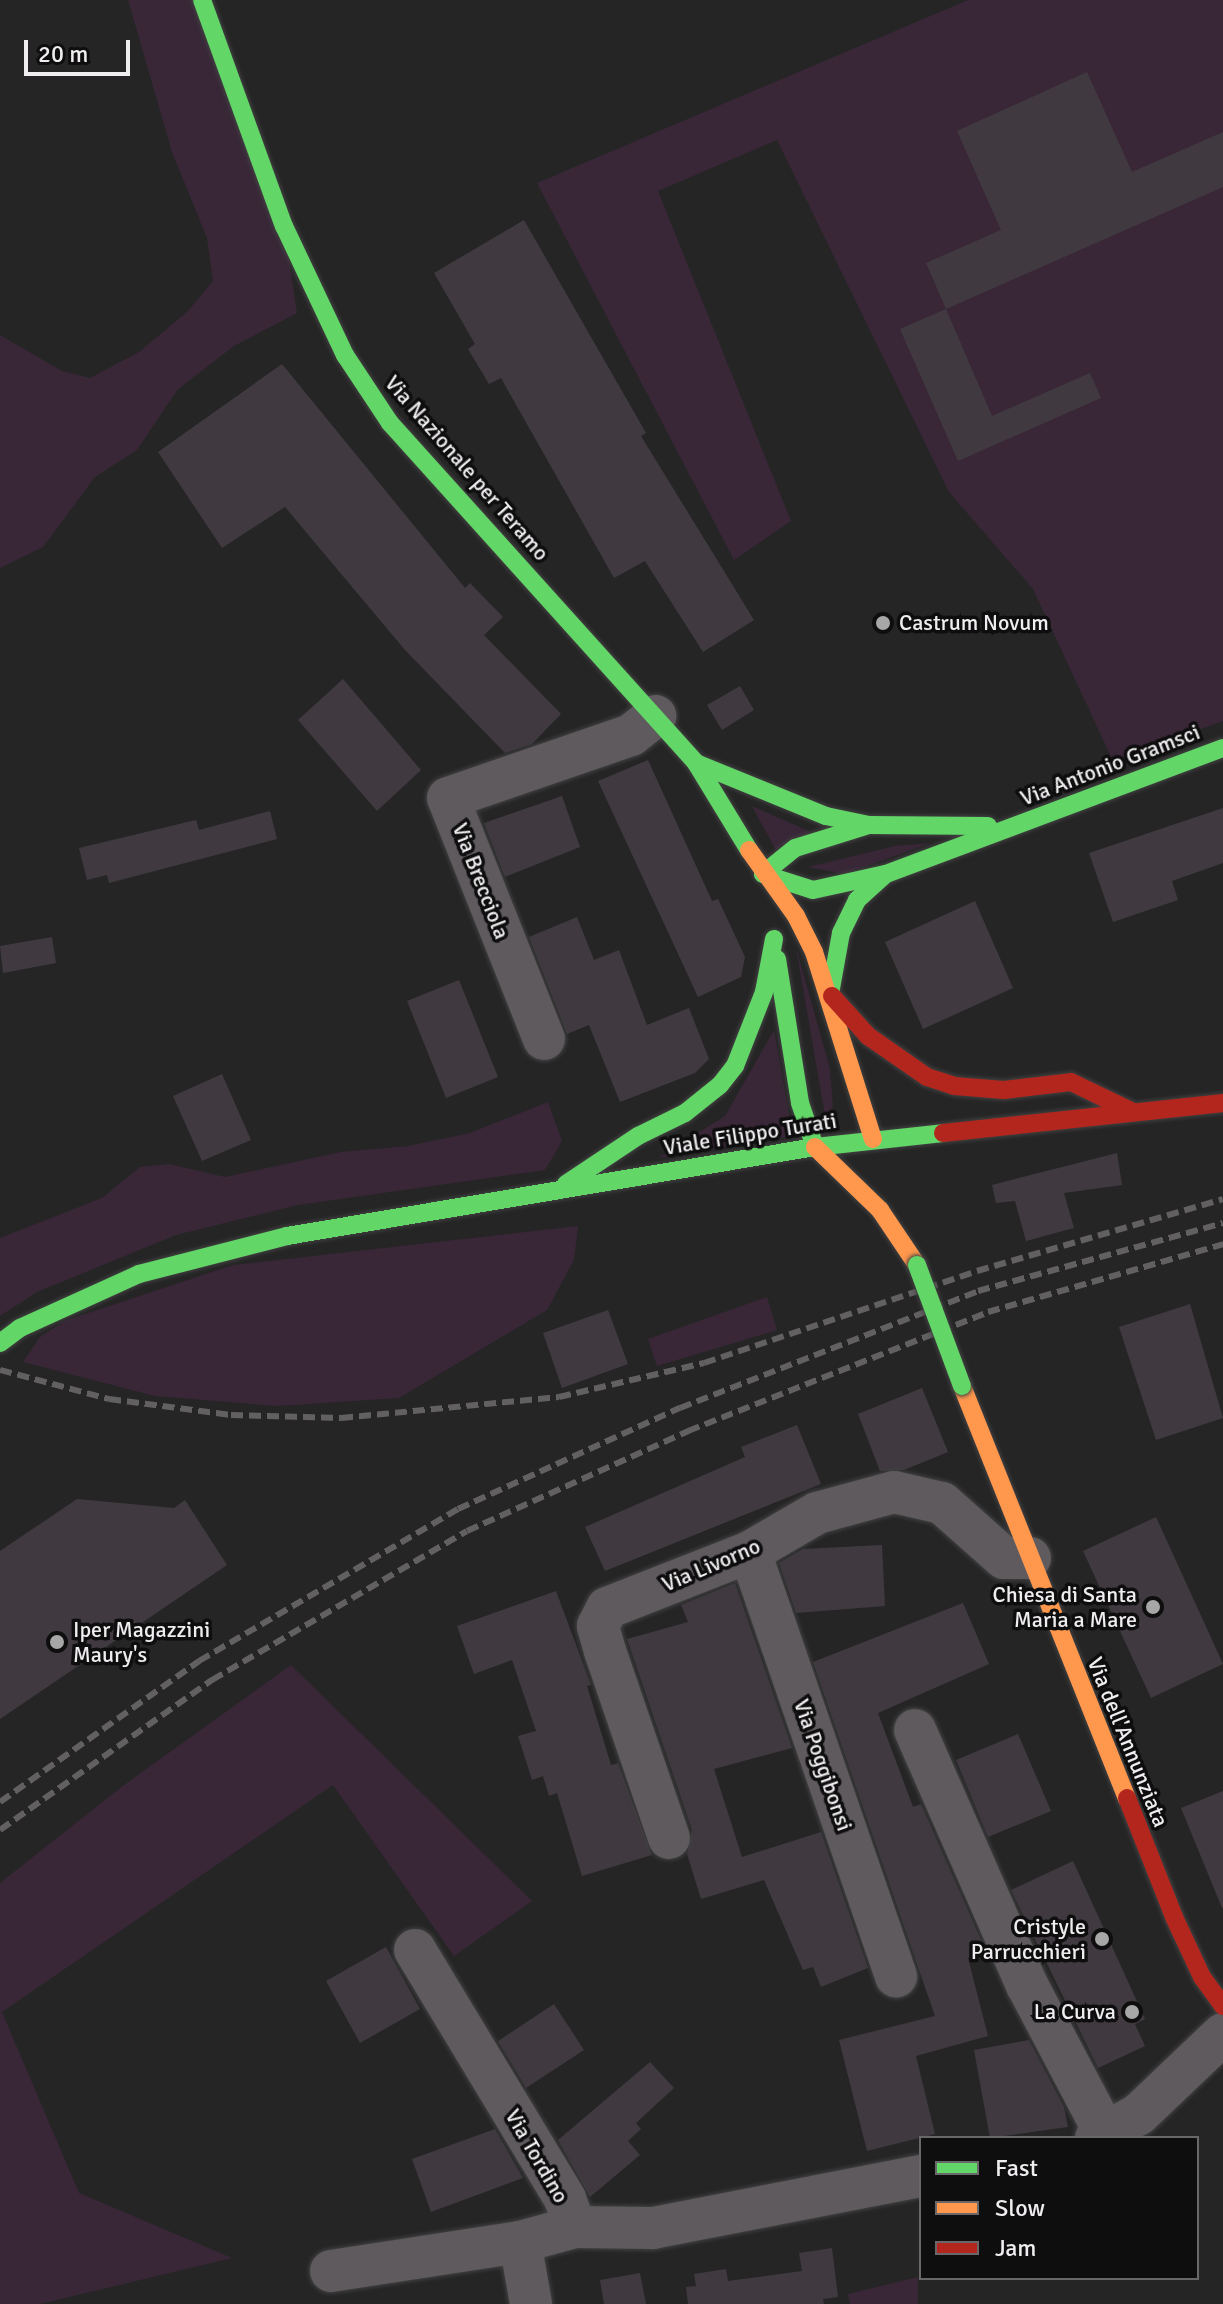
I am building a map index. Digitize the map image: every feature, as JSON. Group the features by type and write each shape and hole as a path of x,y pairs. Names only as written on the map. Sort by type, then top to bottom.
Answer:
{"main road":[{"name":"Via Nazionale per Teramo","path":"202,0 284,226 325,319 365,388 421,458 696,763 763,874 796,916 830,994 875,1146"},
{"name":"Via Antonio Gramsci","path":"763,874 813,890 886,874 1223,748"},
{"name":"Via Antonio Gramsci","path":"696,763 788,803 869,825 1015,827"},
{"name":"Via Antonio Gramsci","path":"763,874 795,848 869,825"},
{"name":"Via Nazionale per Teramo","path":"763,874 800,1103 815,1147"},
{"name":"Via Antonio Gramsci","path":"830,994 841,933 857,900 886,874"},
{"name":"Via Nazionale per Teramo","path":"557,1191 599,1160 695,1107 720,1085 735,1066 764,992 774,939"},
{"name":"Via Nazionale per Teramo","path":"830,994 868,1036 927,1077 954,1086 1004,1090 1071,1082 1131,1111"},
{"name":"Viale Filippo Turati","path":"0,1343 20,1328 139,1274 287,1236 815,1147 875,1146 1131,1111 1223,1103"},
{"name":"Via dell'Annunziata","path":"815,1147 880,1210 917,1265"},
{"name":"Via dell'Annunziata","path":"893,1198 962,1386 1174,1917 1202,1977 1223,2006"}],"street":[{"name":"Via Brecciola","path":"544,1039 448,798 631,735 655,716"},
{"name":"Via Livorno","path":"669,1838 598,1626 607,1608 750,1552 817,1513 894,1492 942,1503 1004,1558 1030,1558"},
{"name":"Via Poggibonsi","path":"750,1552 896,1977"},
{"path":"915,1730 1027,1985 1101,2136 1139,2114 1223,2034"},
{"name":"Via Tordino","path":"415,1950 565,2199 575,2227 653,2228 919,2176"},
{"path":"331,2271 520,2242 575,2227"},
{"path":"520,2242 531,2304"}],"shaded area":[{"path":"128,0 202,0 284,226 297,313 234,346 178,389 137,450 95,477 43,547 0,568 0,335 62,371 90,378 139,352 187,312 213,281 207,238 172,152"},
{"path":"968,0 1223,0 1223,721 1113,761 1033,589 949,492 777,140 658,191 791,521 734,560 537,183"},
{"path":"752,806 820,836 779,856"},
{"path":"931,843 844,874 808,867 895,846"},
{"path":"796,947 830,1069 833,1107 825,1116"},
{"path":"774,1030 793,1136 658,1158 725,1116"},
{"path":"548,1102 562,1141 545,1170 298,1205 176,1235 37,1292 0,1316 0,1238 102,1198 140,1167 169,1164 225,1177 341,1152 408,1146 470,1133"},
{"path":"578,1226 574,1260 547,1310 399,1398 278,1406 155,1396 23,1362 40,1337 64,1321 233,1265"},
{"path":"767,1297 777,1330 657,1366 648,1339"},
{"path":"291,1665 532,1901 454,1956 333,1785 2,2012 79,2193 232,2258 40,2304 0,2304 0,1883 124,1785"},
{"path":"918,2277 918,2304 850,2304 848,2294"}],"building":[{"path":"1087,72 1132,172 1223,132 1223,187 946,309 926,263 1001,230 957,131"},
{"path":"524,220 646,433 641,436 754,620 703,652 645,561 614,578 501,378 489,384 468,349 475,344 434,273"},
{"path":"946,309 992,416 1090,373 1101,398 958,461 900,329"},
{"path":"282,364 465,588 470,583 503,617 484,635 561,714 532,744 505,753 405,650 285,507 222,548 158,452"},
{"path":"343,679 421,770 377,811 298,720"},
{"path":"740,686 754,710 722,730 707,705"},
{"path":"648,760 712,901 718,899 745,957 741,977 698,997 598,781"},
{"path":"562,796 580,847 505,877 484,823"},
{"path":"1223,808 1223,863 1172,881 1178,900 1113,922 1089,853"},
{"path":"270,811 277,839 109,883 107,875 87,880 79,848 196,820 199,830"},
{"path":"975,901 1013,988 923,1029 885,942"},
{"path":"577,917 594,960 619,950 647,1025 689,1008 709,1059 695,1073 620,1102 589,1025 567,1034 529,937"},
{"path":"52,937 56,963 3,973 0,946"},
{"path":"459,980 498,1077 446,1098 407,1001"},
{"path":"222,1074 251,1140 202,1161 173,1096"},
{"path":"1117,1153 1122,1185 1064,1193 1074,1228 1026,1241 1015,1201 996,1203 992,1185"},
{"path":"1190,1304 1223,1418 1156,1440 1119,1327"},
{"path":"608,1310 628,1364 562,1388 543,1333"},
{"path":"922,1388 948,1452 904,1470 880,1471 858,1414"},
{"path":"797,1425 821,1484 605,1571 585,1527 745,1457 741,1447"},
{"name":"Iper Magazzini Maury's","path":"77,1499 174,1508 185,1500 227,1565 0,1719 0,1551"},
{"name":"Chiesa di Santa Maria a Mare","path":"1156,1517 1223,1664 1151,1698 1083,1551"},
{"path":"882,1545 885,1606 796,1613 779,1563 803,1549"},
{"path":"735,1583 792,1748 714,1769 742,1857 821,1832 868,1968 821,1987 813,1967 803,1970 764,1880 701,1899 687,1854 692,1830 627,1639 688,1622 681,1605"},
{"path":"556,1591 591,1685 587,1686 611,1765 618,1763 652,1855 582,1876 557,1793 549,1796 543,1776 532,1780 518,1736 536,1731 512,1660 474,1674 457,1626"},
{"path":"963,1603 989,1664 878,1713 913,1807 921,1804 985,1949 968,1958 988,2036 916,2056 935,2134 867,2151 839,2040 935,2016 813,1662"},
{"path":"1018,1734 1051,1811 988,1837 956,1760"},
{"path":"1223,1791 1223,1908 1222,1908 1181,1808"},
{"path":"1073,1861 1145,2019 1135,2024 1145,2046 1098,2068 1011,1890"},
{"path":"386,1947 420,2009 360,2043 326,1981"},
{"path":"554,2004 584,2050 526,2088 498,2041"},
{"path":"1029,2040 1064,2107 1068,2127 990,2136 974,2050"},
{"path":"650,2062 674,2088 636,2123 641,2129 628,2141 640,2155 590,2197 558,2140"},
{"path":"495,2129 523,2178 431,2212 412,2159"},
{"path":"832,2248 838,2297 823,2299 824,2304 688,2304 686,2287 696,2286 694,2274 726,2269 728,2281 802,2271 799,2253"},
{"path":"640,2273 646,2304 604,2304 600,2280"}],"railway":[{"path":"0,1370 109,1399 231,1415 341,1418 559,1397 704,1363 977,1271 1223,1199"},
{"path":"0,1802 199,1661 458,1509 680,1408 978,1291 1223,1223"},
{"path":"0,1830 212,1680 467,1531 688,1431 988,1312 1223,1244"}],"traffic: fast":[{"path":"202,0 284,226 345,355 390,423 696,763 749,850"},
{"path":"869,825 795,848 763,874 813,890 886,874 1223,748"},
{"path":"696,763 826,816 869,825 988,826"},
{"path":"830,994 841,933 857,900 886,874"},
{"path":"566,1184 638,1136 685,1113 720,1085 735,1066 764,992 774,939"},
{"path":"777,959 800,1103 815,1147"},
{"path":"0,1343 20,1328 139,1274 287,1236 815,1147 943,1133"},
{"path":"917,1265 962,1386"}],"traffic: slow":[{"path":"749,850 796,916 814,952 873,1139"},
{"path":"815,1147 880,1210 917,1265"},
{"path":"962,1386 1127,1798"}],"traffic: jam":[{"path":"832,996 868,1036 927,1077 954,1086 1004,1090 1071,1082 1131,1111"},
{"path":"943,1133 1223,1103"},
{"path":"1127,1798 1174,1917 1202,1977 1223,2006"}],"place":[{"name":"Castrum Novum","path":"883,623"},
{"name":"Chiesa di Santa Maria a Mare","path":"1153,1607"},
{"name":"Iper Magazzini Maury's","path":"57,1642"},
{"name":"Cristyle Parrucchieri","path":"1102,1939"},
{"name":"La Curva","path":"1132,2012"}]}
